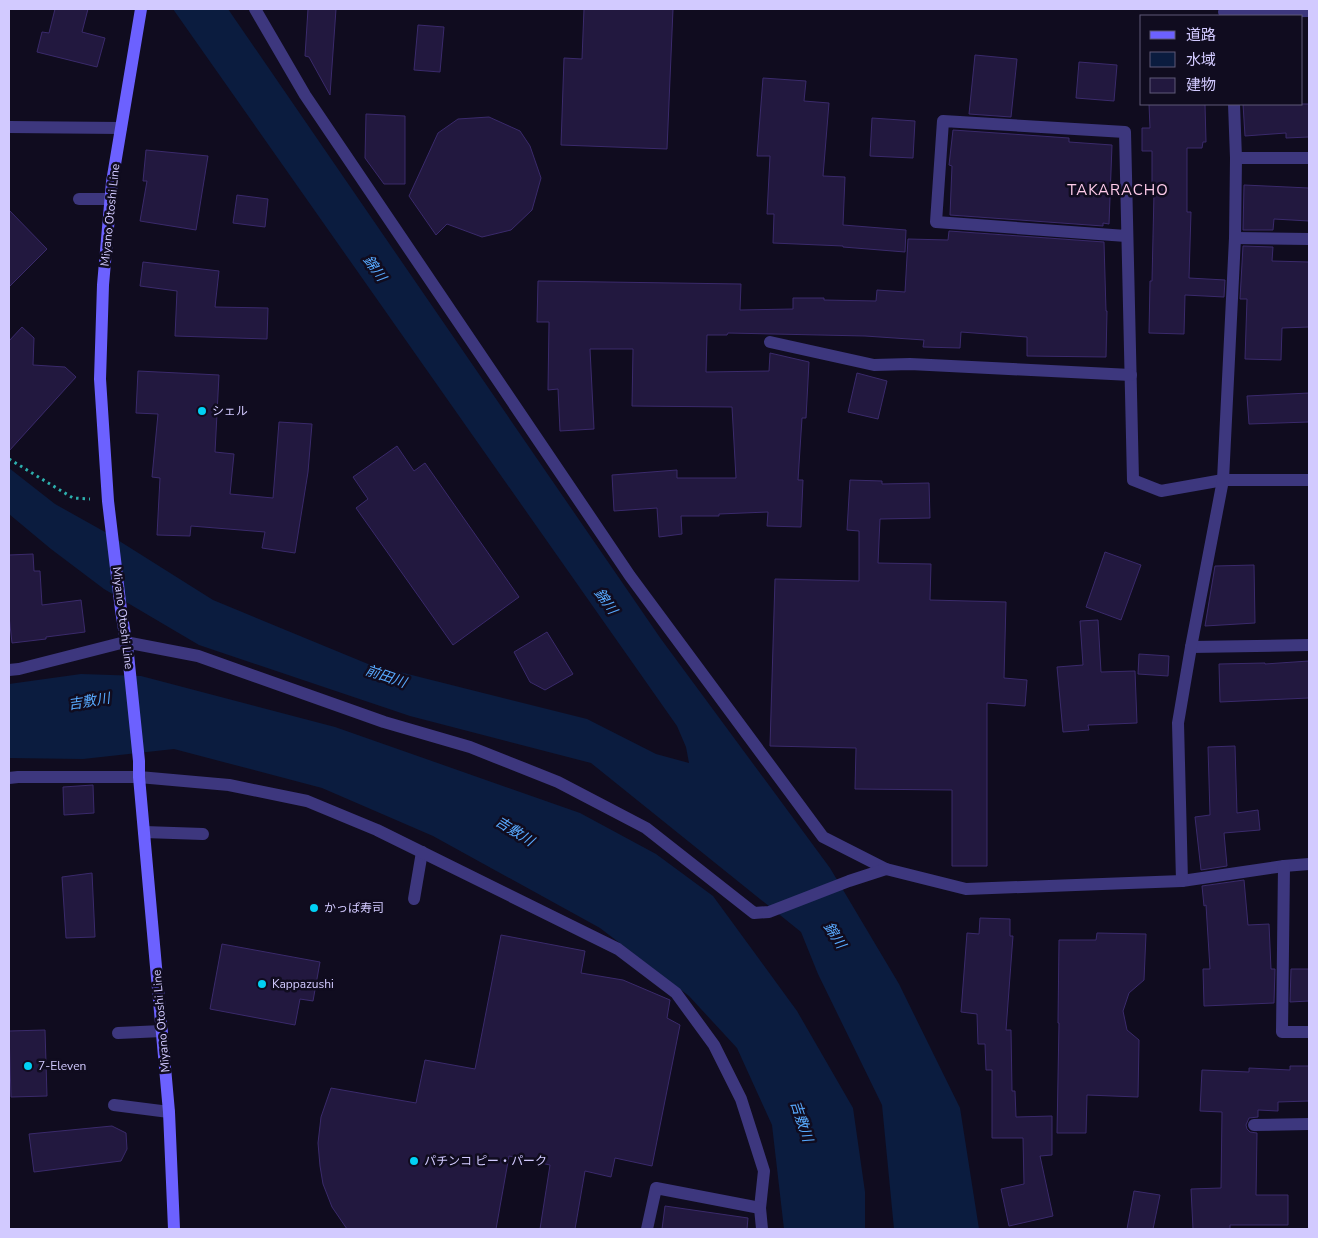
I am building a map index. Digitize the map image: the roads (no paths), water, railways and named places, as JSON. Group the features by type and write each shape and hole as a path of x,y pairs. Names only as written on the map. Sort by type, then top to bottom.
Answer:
{"main road":[{"name":"Miyano Otoshi Line","path":"141,9 112,182 103,285 100,379 108,501 139,761 169,1112 174,1229"}],"street":[{"path":"256,9 305,95 630,576 824,837 886,869 966,889 1182,881 1309,864"},
{"path":"1224,12 1309,11"},
{"path":"1182,881 1178,723 1223,480 1234,238 1236,158 1234,105"},
{"path":"1126,236 936,222 943,121 1125,132 1133,480 1161,491 1223,480 1309,480"},
{"path":"9,127 121,128"},
{"path":"1236,158 1309,158"},
{"path":"79,199 111,199"},
{"path":"1234,238 1309,239"},
{"path":"770,342 874,365 910,364 1131,375"},
{"path":"1191,647 1309,645"},
{"path":"9,670 19,670 127,648 198,656 384,722 470,748 558,782 646,828 754,913 769,912 886,869"},
{"path":"9,778 139,777 229,786 307,801 377,830 618,949 676,993 714,1045 740,1099 764,1171 760,1208 762,1229"},
{"path":"144,832 204,834"},
{"path":"414,899 422,852"},
{"path":"1284,866 1282,1032 1309,1032"},
{"path":"118,1032 162,1031"},
{"path":"114,1105 169,1112"},
{"path":"1254,1125 1309,1124"},
{"path":"647,1229 656,1188 760,1208"}],"water":[{"path":"173,9 228,9 661,639 830,868 899,984 960,1108 979,1229 894,1229 882,1105 818,974 801,932 591,763 410,716 199,645 104,589 9,514 9,468 55,504 105,532 213,600 368,664 587,719 656,754 689,763 686,747 677,726"},
{"name":"吉敷川","path":"81,674 141,676 335,727 580,813 656,854 713,896 797,1011 853,1108 865,1192 865,1229 784,1229 772,1125 737,1048 689,996 600,928 433,836 322,788 174,749 83,759 9,758 9,684"}],"place":[{"name":"シェル","path":"202,411"},
{"name":"かっぱ寿司","path":"314,908"},
{"name":"Kappazushi","path":"262,984"},
{"name":"7-Eleven","path":"28,1066"},
{"name":"パチンコ ピー・パーク","path":"414,1161"}],"district":[{"name":"TAKARACHO","path":"1118,190"}],"water label":[{"name":"錦川","path":"375,268"},
{"name":"錦川","path":"606,601"},
{"name":"前田川","path":"386,676"},
{"name":"錦川","path":"835,935"}]}
